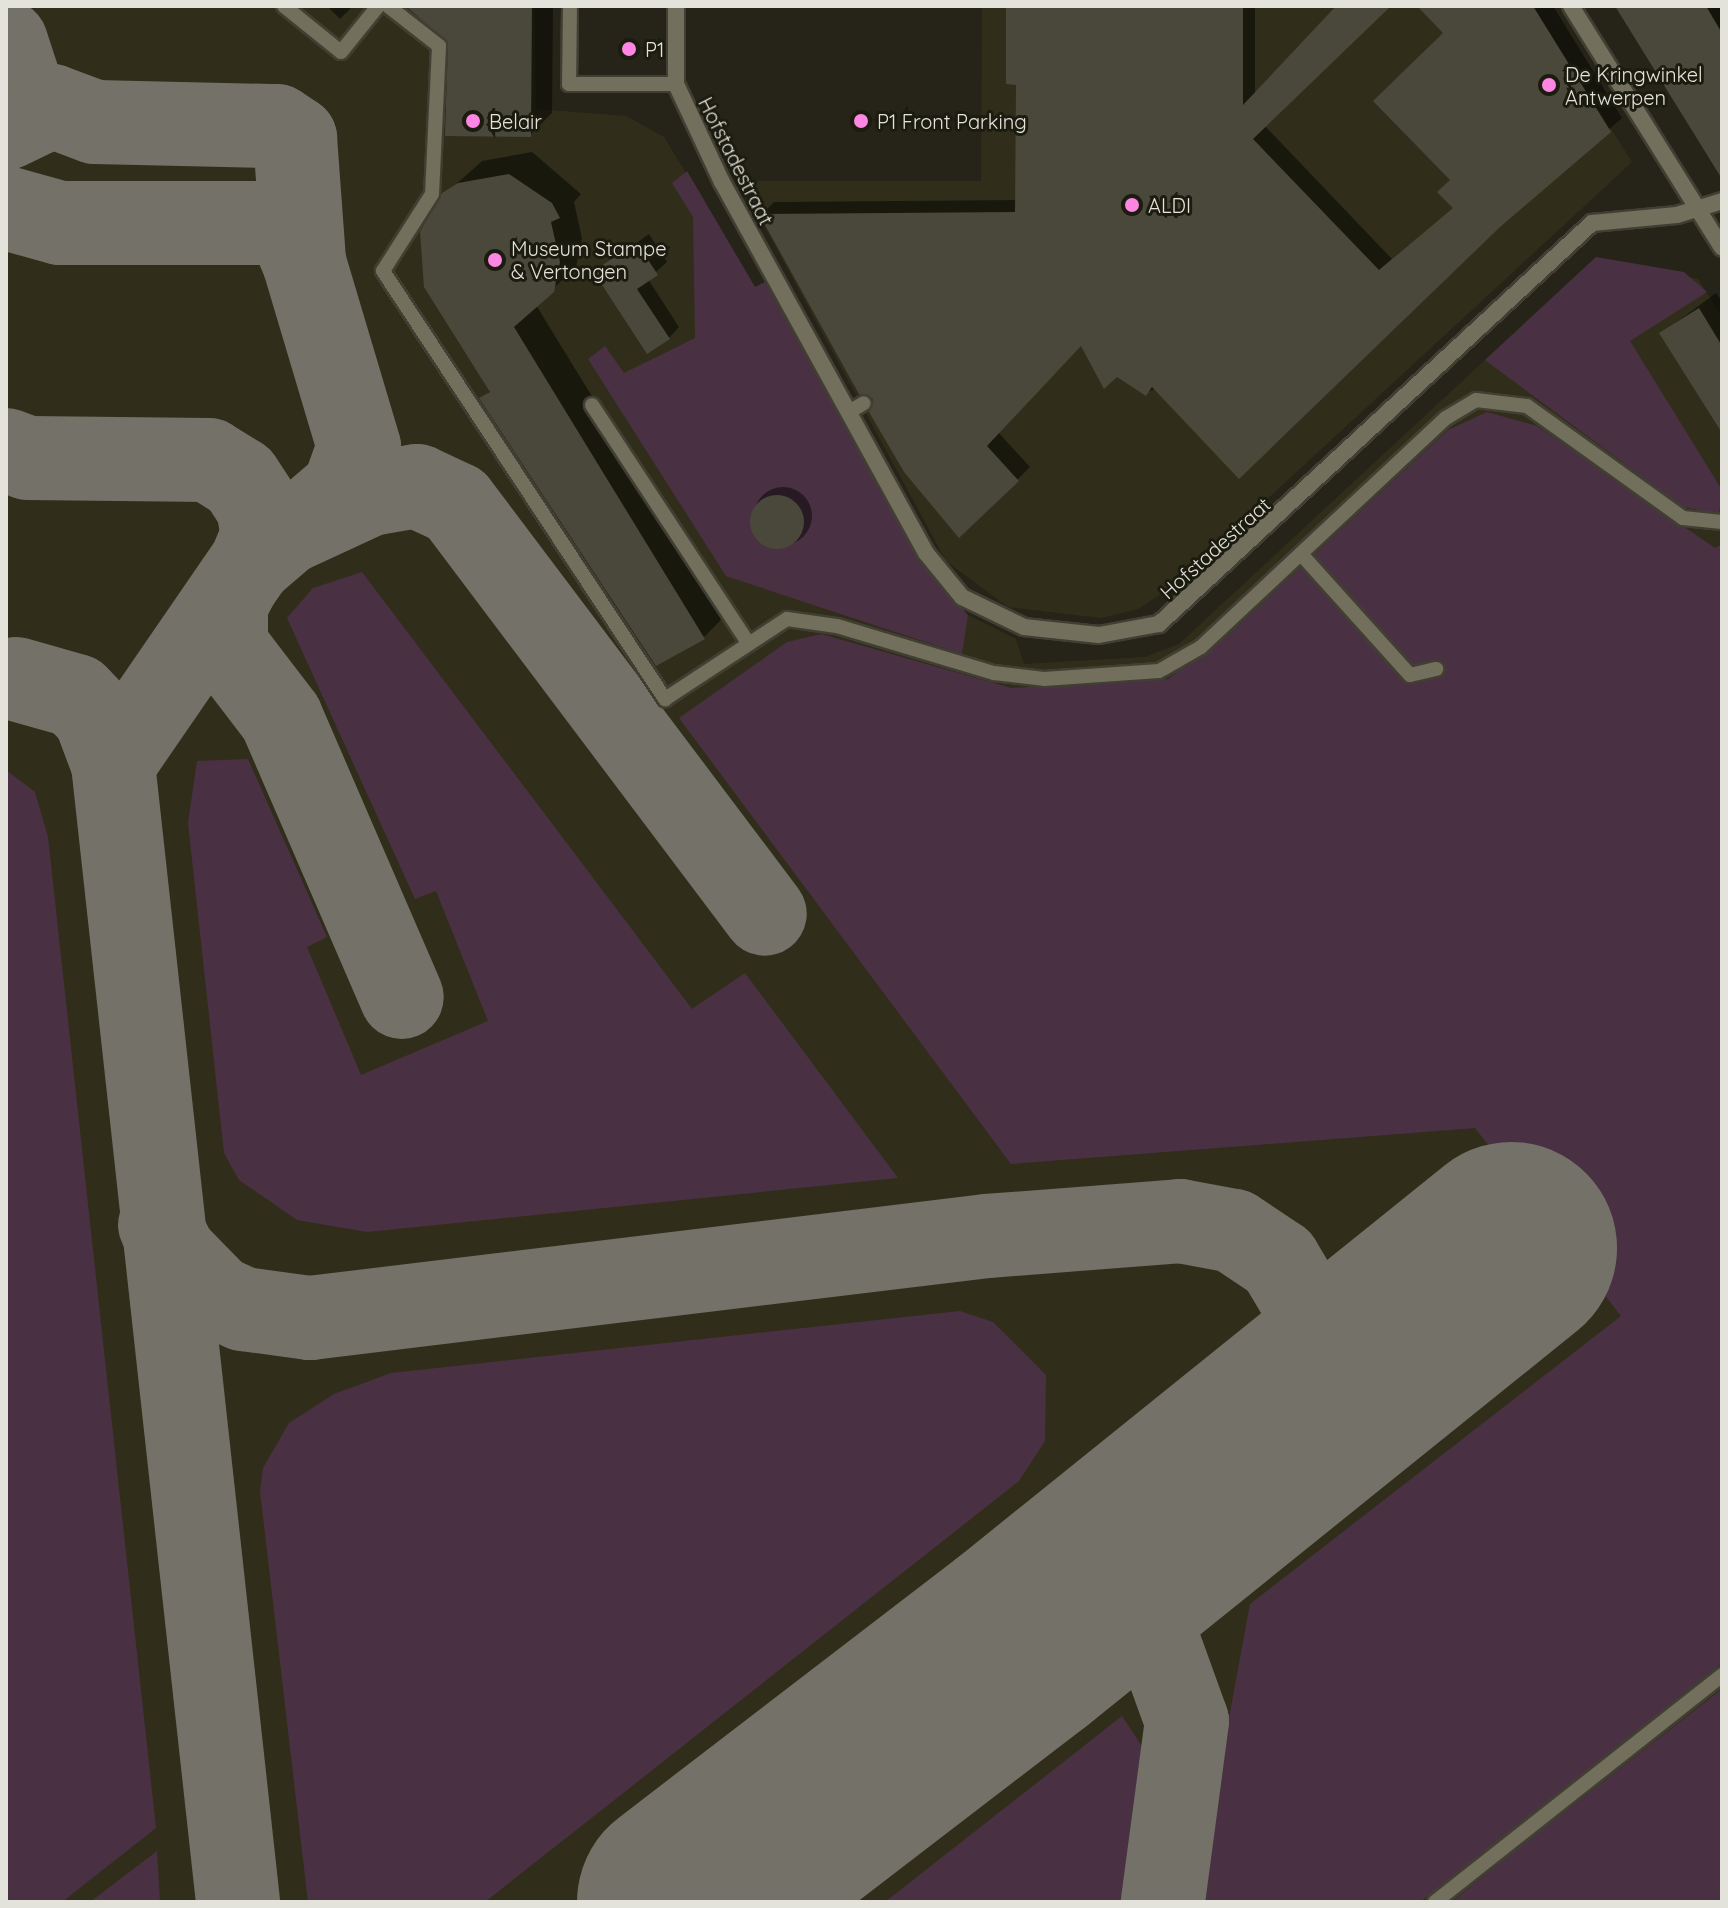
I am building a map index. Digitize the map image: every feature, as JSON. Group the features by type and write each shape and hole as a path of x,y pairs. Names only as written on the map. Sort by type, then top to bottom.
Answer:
{"street":[{"name":"Hofstadestraat","path":"676,6 676,84 849,412 945,579 994,616 1024,627 1128,634 1159,624 1184,605 1592,223 1699,209 1722,201"},
{"path":"1571,6 1722,248"}],"lane":[{"path":"284,6 341,52 378,6"},
{"path":"388,6 439,46 432,194 383,271 665,699 747,641 787,619 807,621 994,673 1044,679 1159,671 1183,661 1446,418 1493,398 1527,406 1683,518 1722,522"},
{"path":"570,6 569,84 676,84"},
{"path":"849,412 864,403"},
{"path":"592,405 747,641"},
{"path":"1301,554 1410,675 1436,669"},
{"path":"1435,1902 1722,1675"}],"shaded area":[{"path":"6,6 535,6 536,109 626,116 664,137 755,287 765,282 917,557 968,615 1016,639 1024,664 1145,657 1179,644 1596,257 1698,279 1722,316 1722,1902 6,1902"},
{"path":"982,6 1533,6 1632,162 1173,586 1138,609 1101,618 1008,607 946,561 740,181 981,181"},
{"path":"687,171 755,287 765,282 917,557 968,615 962,654 726,576 588,359 605,346 624,373 695,338 693,217 672,183"},
{"path":"1596,257 1684,272 1707,292 1630,341 1722,490 1719,514 1683,507 1485,360"},
{"path":"1487,412 1537,426 1715,548 1722,544 1722,1663 1420,1902 1195,1902 1250,1604 1621,1316 1475,1128 1011,1164 679,718 787,642 821,634 1011,688 1168,679 1228,635 1448,430"},
{"path":"362,572 692,1009 745,973 898,1178 367,1232 297,1220 239,1180 224,1153 188,823 197,761 248,759 327,937 307,947 361,1075 488,1021 436,891 415,899 287,618 313,588"},
{"path":"6,770 35,792 48,837 156,1828 62,1902 6,1902"},
{"path":"960,1311 993,1322 1046,1375 1045,1441 1019,1481 485,1902 308,1902 260,1491 263,1468 289,1423 334,1394 391,1373"},
{"path":"1722,1689 1722,1902 1452,1902 1508,1856"},
{"path":"1122,1716 1151,1760 1153,1786 1132,1902 885,1902"},
{"path":"157,1851 160,1902 90,1902"}],"building":[{"path":"406,6 532,6 531,137 445,136 448,43"},
{"path":"1006,6 1243,6 1243,105 1336,6 1391,6 1253,139 1379,270 1453,208 1437,192 1450,180 1373,101 1443,33 1417,6 1533,6 1611,132 1500,227 1239,479 1152,387 1146,396 1117,377 1104,389 1081,346 987,446 1019,481 959,538 904,472 869,412 873,399 859,394 759,214 1015,212 1016,85 1006,84"},
{"path":"1615,6 1706,6 1722,33 1722,179"},
{"path":"509,174 552,203 560,218 551,222 560,262 554,292 514,327 705,639 656,666 479,398 490,392 424,287 420,232 442,193 458,183"},
{"path":"637,243 658,275 637,289 670,339 647,354 593,271"},
{"path":"1699,308 1722,346 1722,433 1659,333"},
{"path":"777,495 796,503 804,522 796,541 777,549 758,541 750,522 758,503"}],"taxiway":[{"path":"6,42 18,79 6,120"},
{"path":"6,128 52,106 95,122 277,126 295,138 304,262 359,447 344,489 303,524"},
{"path":"6,208 60,223 273,223 293,236 304,262"},
{"path":"6,450 28,458 209,460 240,479 258,507 263,534 251,563 113,764"},
{"path":"251,563 286,533 370,494 417,486 456,504 765,914"},
{"path":"236,585 226,605 226,646 281,718 402,997"},
{"path":"16,679 76,696 95,716 113,764 238,1902"},
{"path":"160,1225 174,1253 217,1297 243,1309 310,1318 987,1236 1180,1221 1234,1231 1279,1261 1301,1298 1307,1327 1303,1374 1277,1435"},
{"path":"1022,1642 1069,1613 1131,1622 1158,1641 1187,1721 1163,1902"}],"runway":[{"path":"683,1902 1022,1642 1511,1248"}],"place":[{"name":"P1","path":"629,49"},
{"name":"De Kringwinkel Antwerpen","path":"1549,85"},
{"name":"Belair","path":"473,121"},
{"name":"P1 Front Parking","path":"861,121"},
{"name":"ALDI","path":"1132,205"},
{"name":"Museum Stampe & Vertongen","path":"495,260"}]}
